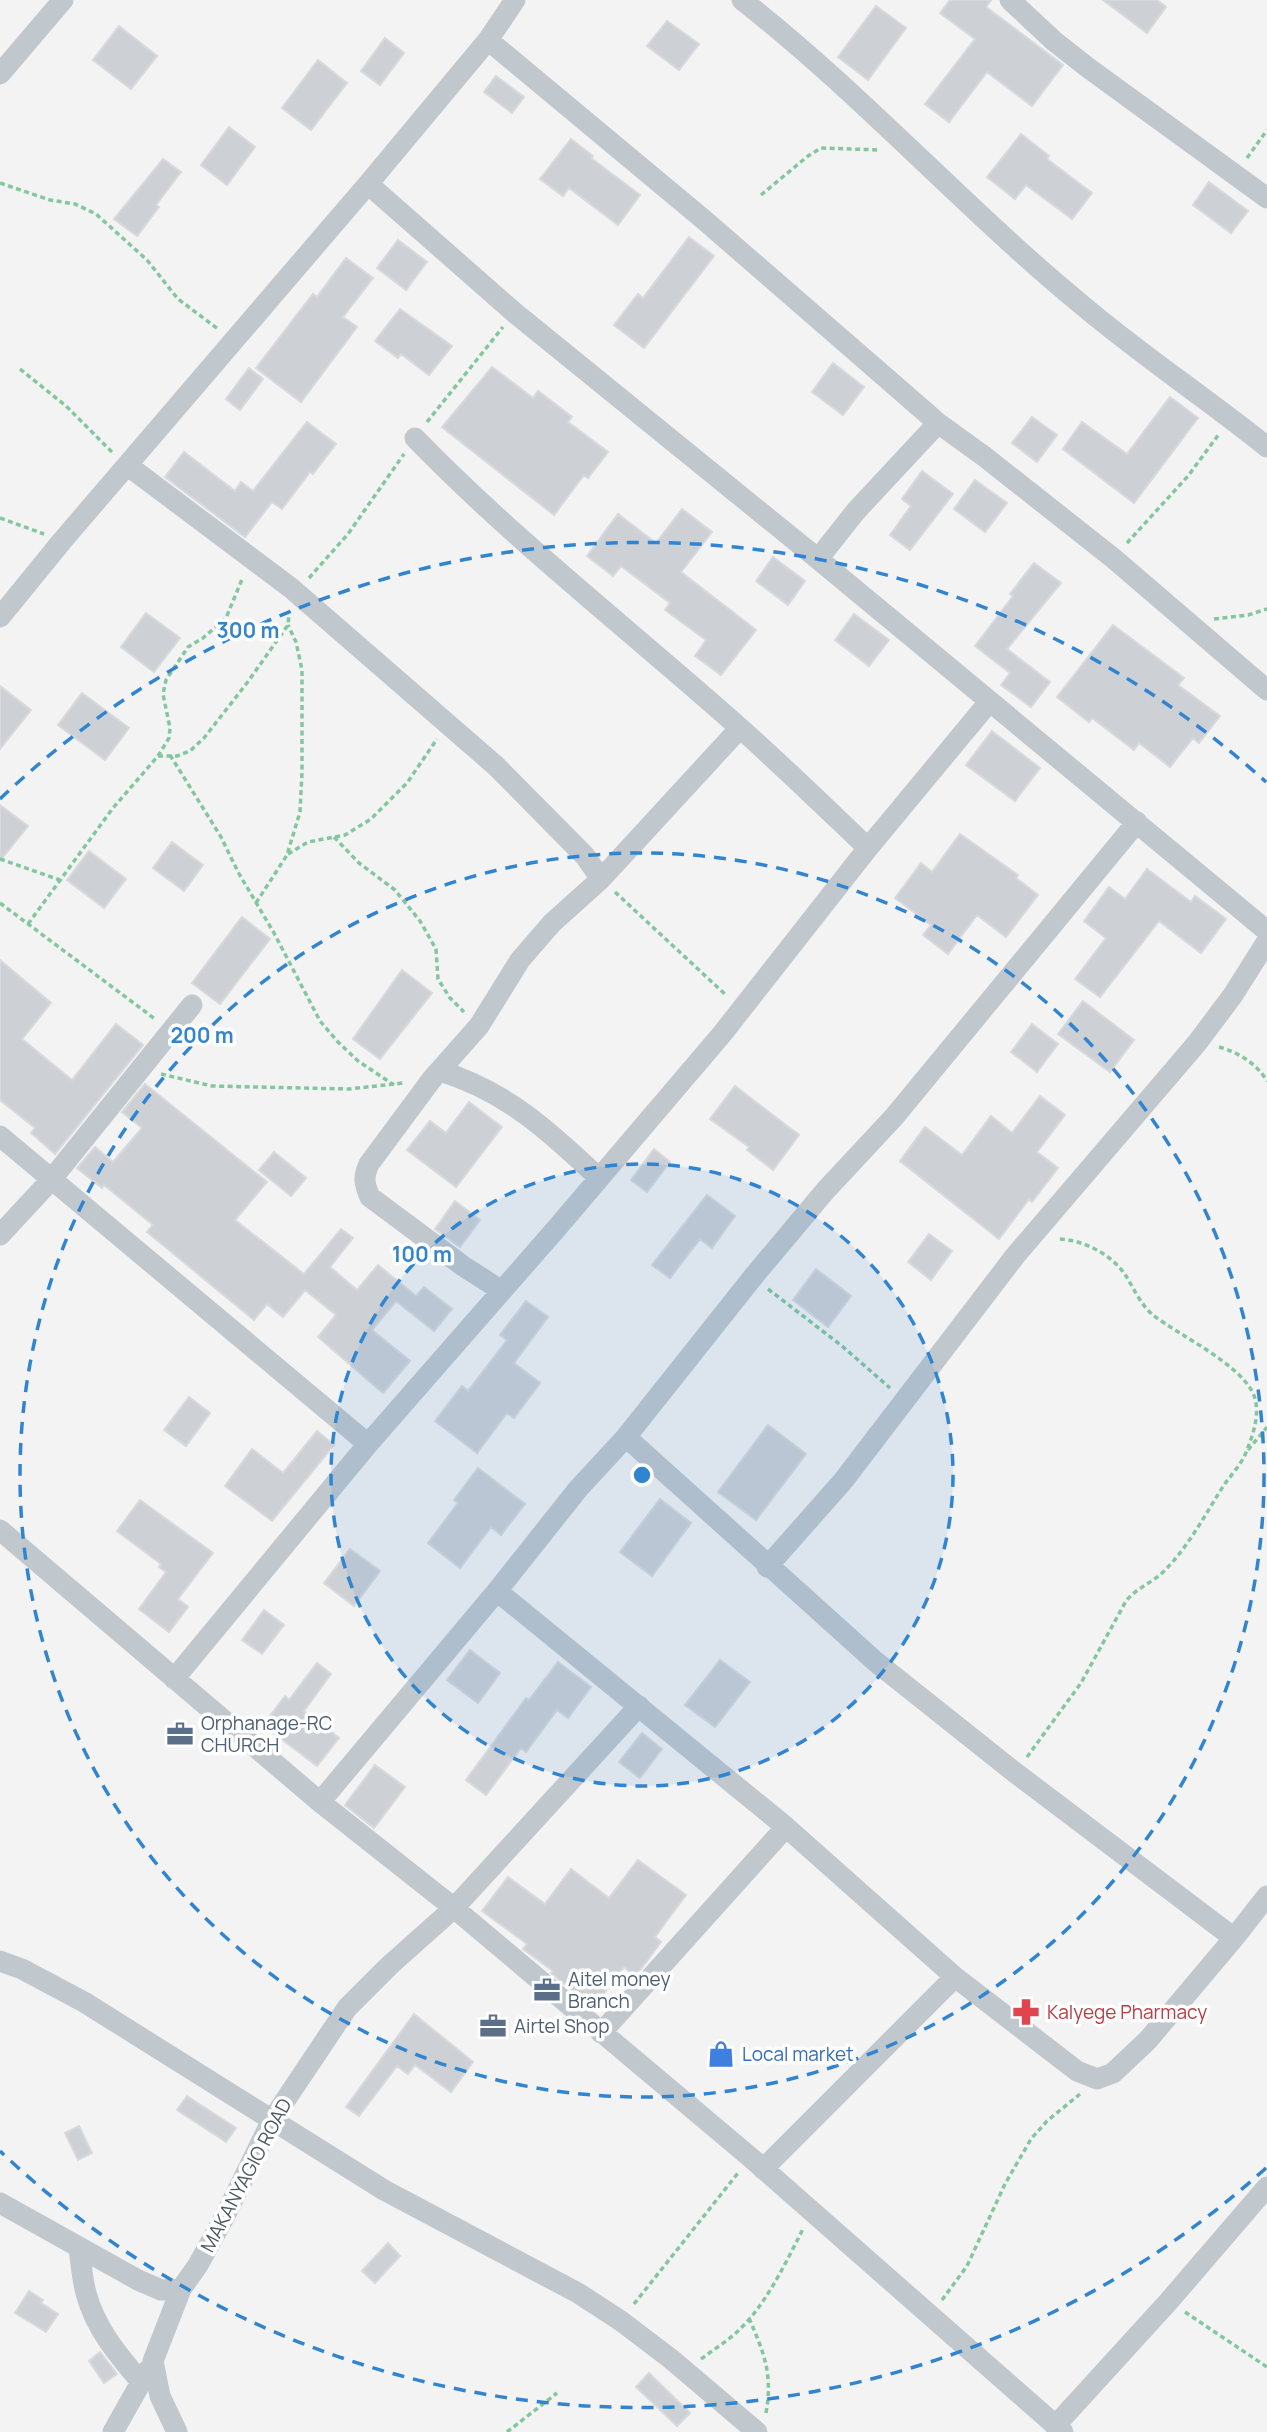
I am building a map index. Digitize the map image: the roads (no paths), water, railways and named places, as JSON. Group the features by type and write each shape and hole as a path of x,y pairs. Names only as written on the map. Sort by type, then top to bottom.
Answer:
{"street":[{"path":"0,74 63,0"},
{"path":"0,617 368,184 488,40 515,0"},
{"path":"742,0 850,91 982,216 1082,305 1267,447"},
{"path":"1010,0 1024,15 1087,66 1267,198"},
{"path":"488,40 703,219 938,423 1113,558 1267,690"},
{"path":"368,184 515,313 818,559 1267,931"},
{"path":"818,559 856,511 938,423"},
{"path":"415,438 451,475 569,582 740,728 868,848"},
{"path":"127,465 291,588 496,766 585,856 601,879"},
{"path":"174,1679 368,1444 502,1292 741,1010 868,848 989,702"},
{"path":"502,1292 370,1197 364,1175 369,1164 436,1075 479,1026 520,960 552,923 601,879 740,728"},
{"path":"320,1802 497,1591 578,1489 626,1437 753,1277 825,1192 894,1117 1137,822"},
{"path":"767,1567 843,1480 1028,1240 1197,1043 1233,995 1267,941"},
{"path":"0,1235 51,1180 192,1005"},
{"path":"436,1075 467,1079 501,1096 547,1129 599,1178"},
{"path":"0,1136 368,1444"},
{"path":"626,1437 767,1567 876,1662 1013,1771 1234,1938"},
{"path":"0,1530 320,1802 454,1908 757,2163 1059,2429 1169,2301 1259,2212 1267,2187"},
{"path":"497,1591 786,1827 955,1977 1077,2071 1097,2079 1113,2073 1149,2040 1267,1896"},
{"name":"MAKANYAGIO ROAD","path":"113,2432 153,2361 181,2289 198,2265 225,2216 272,2120 347,2008 454,1908 639,1706"},
{"path":"601,2033 786,1827"},
{"path":"0,1961 22,1969 84,2002 395,2196 578,2293 621,2321 684,2371 761,2424"},
{"path":"757,2163 955,1977"},
{"path":"0,2203 161,2290 181,2289"},
{"path":"79,2248 86,2292 93,2314 112,2348 141,2382"},
{"path":"153,2361 160,2396 177,2432"}],"place":[{"name":"Orphanage-RC CHURCH","path":"180,1734"},
{"name":"Aitel money Branch","path":"547,1990"},
{"name":"Kalyege Pharmacy","path":"1026,2012"},
{"name":"Airtel Shop","path":"493,2026"},
{"name":"Local market","path":"721,2054"}]}
